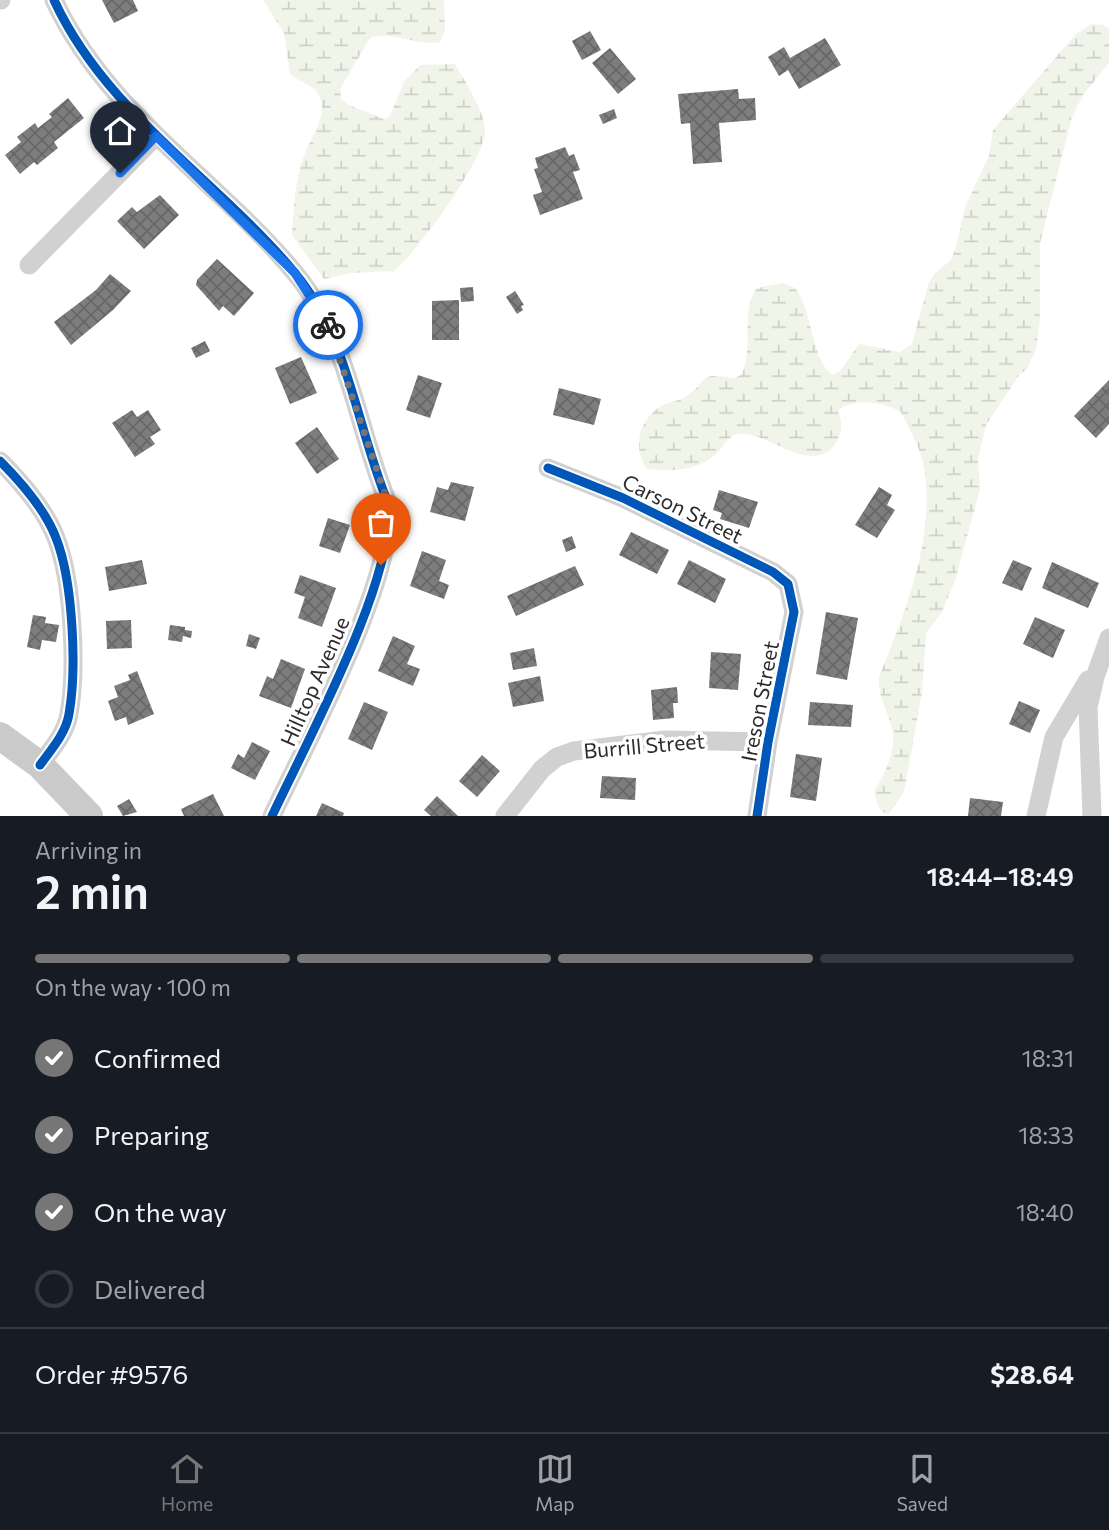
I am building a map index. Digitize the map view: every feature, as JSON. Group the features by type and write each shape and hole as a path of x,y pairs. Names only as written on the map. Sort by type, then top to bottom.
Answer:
{"main road":[{"path":"0,736 40,765 89,816"}],"street":[{"name":"Hilltop Avenue","path":"54,0 90,57 156,136 295,273 322,312 388,503 389,533 381,565 348,653 272,816"},
{"path":"29,265 156,136"},
{"path":"0,461 45,515 66,566 72,650 69,716 56,743 40,765"},
{"name":"Carson Street","path":"548,468 623,498 774,572 788,584 792,594"},
{"name":"Ireson Street","path":"757,816 768,742 794,612 792,594"},
{"path":"1092,816 1088,707 1109,638"},
{"path":"1036,816 1054,737 1101,658"},
{"name":"Burrill Street","path":"505,816 542,769 557,757 574,751 665,740 768,742"}],"green space":[{"path":"263,0 444,0 445,30 440,42 387,36 370,38 340,89 341,99 351,106 384,119 390,116 404,82 420,65 455,64 474,98 485,126 481,147 461,185 418,246 394,271 350,273 324,279 292,235 300,169 319,124 322,104 314,89 290,74 284,33"},
{"path":"1091,24 1103,25 1109,29 1109,63 1083,95 1072,117 1040,243 1040,319 1036,350 1027,369 1019,375 986,425 978,459 980,489 955,581 942,612 926,633 922,692 904,792 888,815 879,809 874,792 888,765 893,742 892,728 880,693 879,677 916,574 926,520 927,493 920,453 901,412 869,402 845,406 838,410 841,426 837,441 827,452 816,456 803,455 748,434 737,434 711,458 694,467 675,470 647,469 642,461 639,444 642,427 659,407 685,397 708,377 735,378 742,374 747,352 749,307 757,288 783,283 795,288 801,297 820,359 833,375 841,370 859,344 900,352 912,344 928,285 934,274 951,260 956,247 965,207 989,156 993,130 1075,35"}],"building":[{"path":"102,0 133,0 138,11 114,23"},
{"path":"590,31 601,50 582,60 572,41"},
{"path":"825,38 841,65 799,89 788,70 779,76 768,57 784,47 790,58"},
{"path":"610,48 636,79 618,94 592,63"},
{"path":"738,89 739,99 755,98 756,120 719,123 722,162 693,164 690,123 681,124 678,94"},
{"path":"68,98 84,118 54,142 58,148 37,165 34,162 20,174 5,155 21,142 17,137 35,123 38,128 52,117 49,114"},
{"path":"614,109 617,118 603,124 599,115"},
{"path":"565,147 569,156 574,154 580,170 573,172 583,199 540,215 533,195 542,192 534,169 538,168 535,158"},
{"path":"160,195 179,215 144,249 117,221 132,207 137,212"},
{"path":"217,259 254,293 234,316 223,306 219,311 196,285 197,280"},
{"path":"110,274 131,291 71,345 54,322 96,290"},
{"path":"473,287 474,301 461,302 460,288"},
{"path":"515,291 524,305 521,306 523,310 517,314 506,297"},
{"path":"459,300 459,340 432,340 432,301"},
{"path":"205,341 210,351 196,358 191,348"},
{"path":"301,357 317,393 290,404 275,368"},
{"path":"418,375 442,383 430,418 406,410"},
{"path":"1109,380 1109,424 1096,438 1074,416"},
{"path":"559,388 601,399 594,425 553,415"},
{"path":"132,410 137,417 148,410 161,430 150,437 155,444 135,457 112,423"},
{"path":"317,427 339,459 317,474 295,443"},
{"path":"451,482 474,487 465,521 430,512 437,487 448,490"},
{"path":"879,487 892,495 887,505 895,510 877,538 855,525"},
{"path":"719,490 758,502 749,528 720,519 722,513 713,510"},
{"path":"328,518 350,525 340,553 319,546"},
{"path":"631,532 669,550 657,574 619,555"},
{"path":"572,536 576,548 566,552 562,540"},
{"path":"422,551 446,560 439,581 449,585 444,599 410,586"},
{"path":"142,560 147,584 109,591 105,567"},
{"path":"689,560 726,579 715,603 677,584"},
{"path":"1013,560 1032,568 1022,591 1002,583"},
{"path":"1052,562 1099,583 1088,608 1042,588"},
{"path":"575,566 584,585 516,616 507,596"},
{"path":"300,575 336,588 322,627 298,618 305,597 294,593"},
{"path":"826,612 858,618 847,680 816,674"},
{"path":"33,615 46,617 45,623 59,625 56,642 42,640 40,650 27,647"},
{"path":"1035,617 1065,630 1053,658 1023,644"},
{"path":"131,620 132,648 107,649 106,621"},
{"path":"170,625 192,631 191,638 183,636 182,642 168,640"},
{"path":"249,634 260,638 256,649 246,646"},
{"path":"393,636 415,646 407,664 420,669 413,686 378,671"},
{"path":"534,648 537,666 513,670 510,653"},
{"path":"711,652 741,654 738,690 709,688"},
{"path":"281,659 305,669 291,708 259,696 267,676 273,679"},
{"path":"137,671 154,714 128,725 126,717 115,721 108,701 118,697 114,686 130,680 128,675"},
{"path":"540,676 544,701 513,707 508,683"},
{"path":"677,687 678,703 673,703 674,718 653,720 651,690"},
{"path":"1019,701 1040,710 1030,733 1009,724"},
{"path":"364,702 388,712 372,750 348,739"},
{"path":"810,702 853,705 851,727 808,725"},
{"path":"252,742 270,751 255,780 231,768 238,754 244,758"},
{"path":"796,754 822,758 816,801 790,797"},
{"path":"482,755 500,771 477,797 459,781"},
{"path":"602,776 636,778 635,800 600,798"},
{"path":"213,794 224,816 184,816 181,809"},
{"path":"437,796 458,816 431,816 424,810"},
{"path":"970,798 1003,802 1001,816 968,816"},
{"path":"129,799 137,812 123,816 117,806"},
{"path":"322,803 344,813 343,816 316,816"}],"cycle path":[{"path":"54,0 76,40 133,112 265,239 313,298 340,354 388,503 387,534 379,572 364,615 326,705 272,816"},
{"path":"0,461 46,517 62,556 70,601 73,674 69,714 61,735 40,765"},
{"path":"548,468 623,498 773,572 788,584 794,612 768,742 757,816"}],"way so far":[{"path":"328,325 388,503 389,533 381,565"}],"route":[{"path":"120,173 156,136 295,273 328,325"}]}
